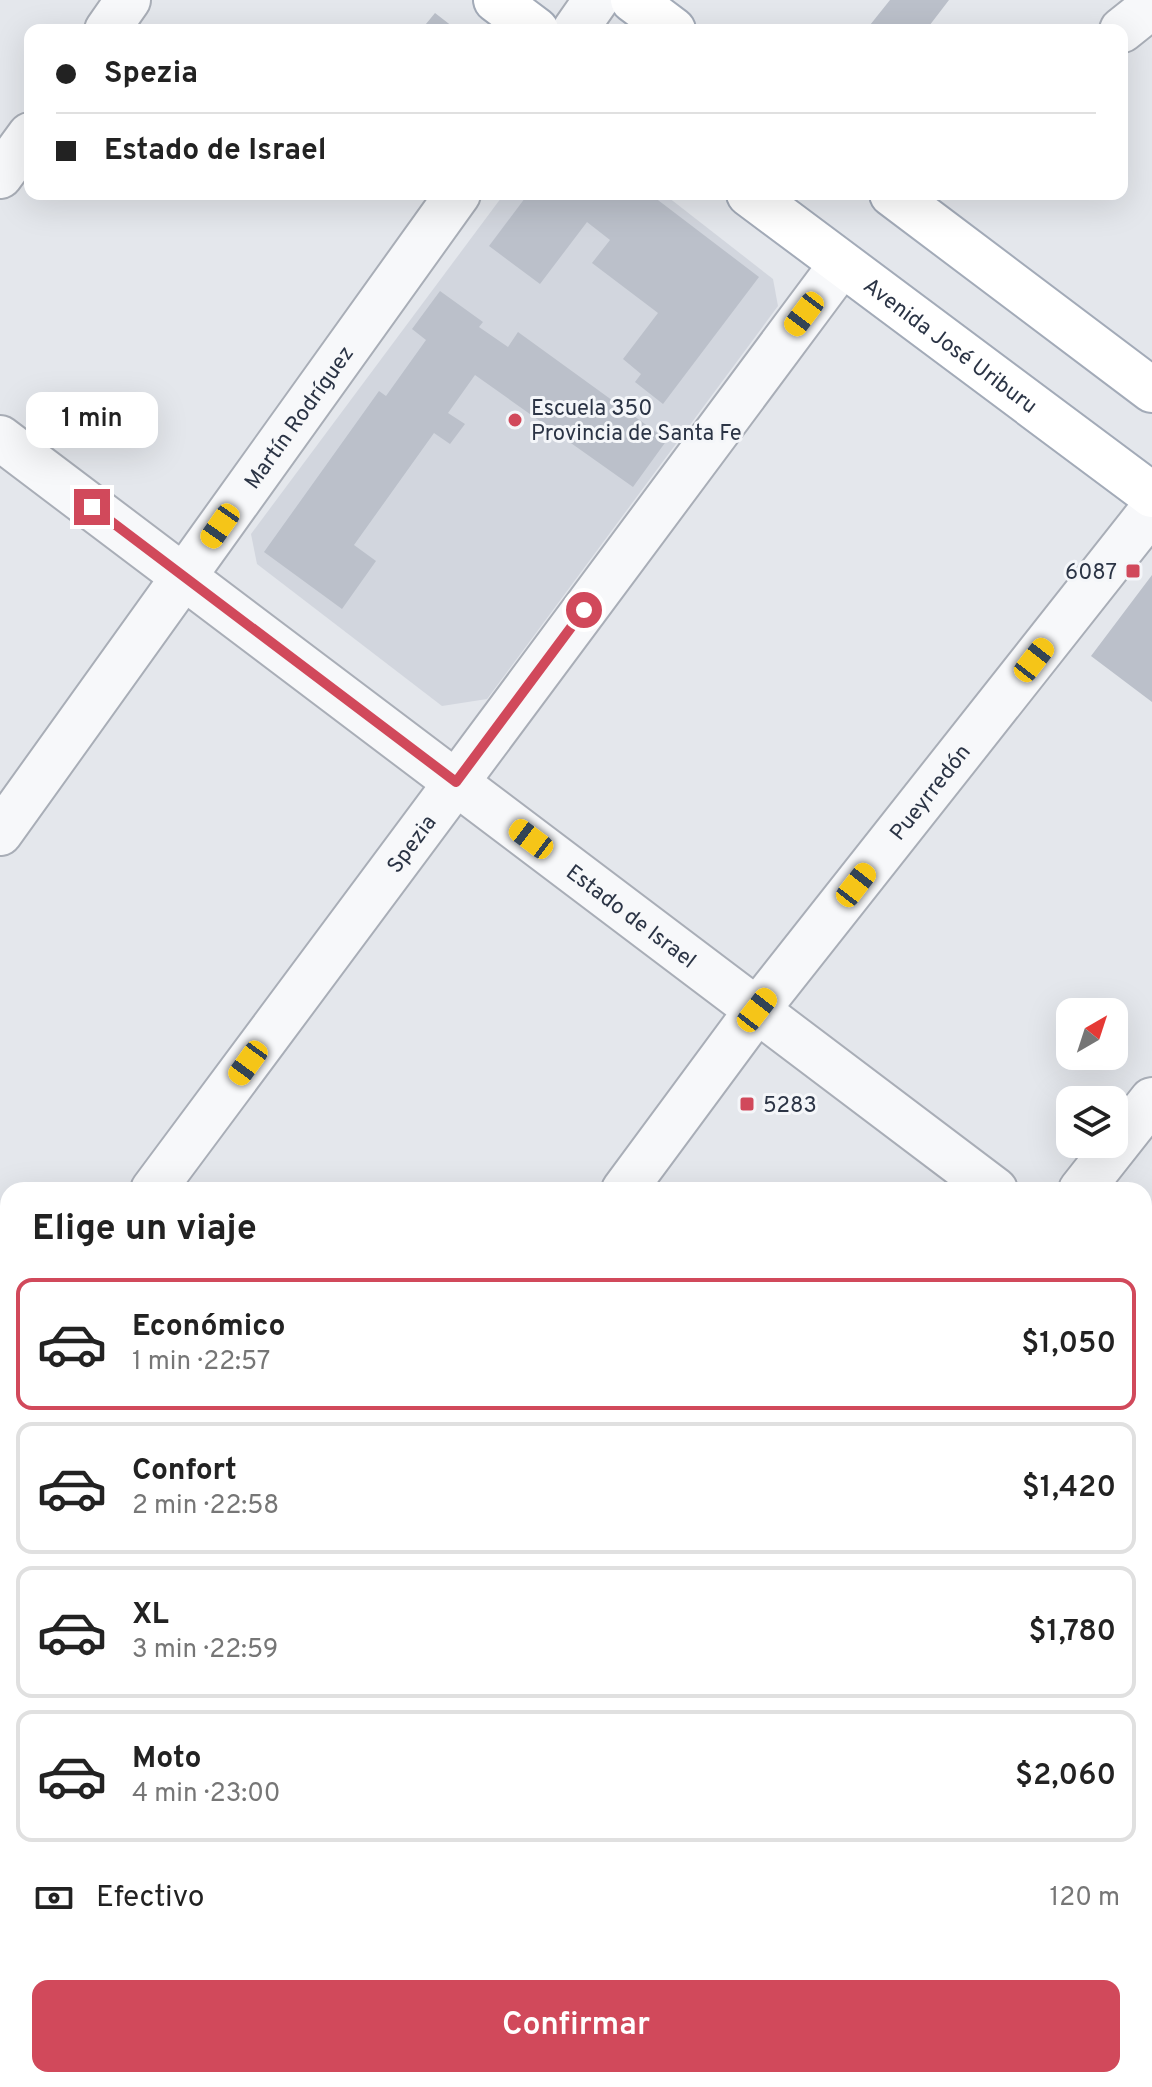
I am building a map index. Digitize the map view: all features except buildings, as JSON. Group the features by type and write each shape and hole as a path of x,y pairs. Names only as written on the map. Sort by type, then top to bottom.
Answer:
{"main road":[{"path":"496,0 528,24"},
{"path":"633,0 665,24"},
{"name":"Avenida José Uriburu","path":"757,200 1152,495"},
{"path":"909,200 1152,390"}],"street":[{"path":"111,24 128,0"},
{"path":"579,24 596,0"},
{"path":"1128,25 1152,6"},
{"path":"0,176 24,143"},
{"name":"Martín Rodríguez","path":"0,833 454,200"},
{"name":"Spezia","path":"159,1182 841,265"},
{"name":"Estado de Israel","path":"0,438 984,1182"},
{"name":"Pueyrredón","path":"630,1182 757,1010 1152,510"},
{"path":"1087,1182 1152,1100"}],"shaded area":[{"name":"Escuela 350 Provincia de Santa Fe","path":"500,200 672,200 773,279 778,306 487,699 442,706 257,564 251,534"}],"place":[{"name":"Escuela 350 Provincia de Santa Fe","path":"515,420"},
{"name":"6087","path":"1133,571"},
{"name":"5283","path":"747,1104"}],"route":[{"path":"92,507 456,782 584,610"}]}
